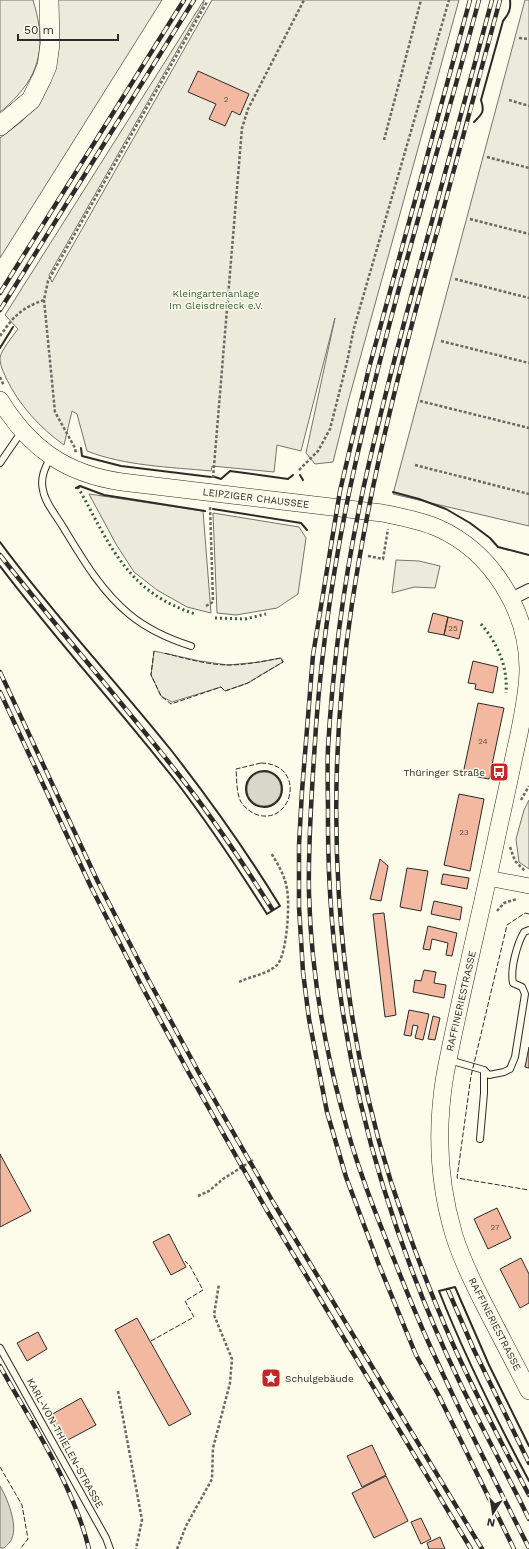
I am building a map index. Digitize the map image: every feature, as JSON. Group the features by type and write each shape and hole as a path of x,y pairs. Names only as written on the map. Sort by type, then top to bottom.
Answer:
{"main road":[{"path":"41,0 49,22"},
{"path":"0,126 31,100 47,66 50,44 49,0"},
{"name":"LEIPZIGER CHAUSSEE","path":"3,395 10,416 22,432 51,456 76,470 105,479 382,513 418,521 439,528 469,547 499,578 511,599"},
{"name":"RAFFINERIESTRASSE","path":"511,599 520,621 526,645 528,684 488,878 448,1060 441,1097 439,1142 443,1192 456,1242 474,1284 529,1391"}],"street":[{"path":"511,599 529,590"},
{"path":"488,878 529,886"}],"lane":[{"path":"0,464 22,432"},
{"path":"51,456 43,473 43,490 46,500 94,575 116,602 130,615 156,632 172,640 191,646"},
{"path":"448,1060 484,1070 489,1075 504,1072 510,1068 515,1056 525,994 522,988 513,983 512,976 519,939 524,932 529,930"},
{"path":"480,1139 484,1092 484,1070"},
{"name":"KARL-VON-THIELEN-STRASSE","path":"0,1348 106,1538 110,1549"}],"path":[{"path":"212,481 242,128 248,109 304,0"},
{"path":"384,140 421,0"},
{"path":"299,470 318,451 330,429 354,328 449,0"},
{"path":"72,455 76,457 75,448 55,412 44,300 48,281 207,2"},
{"path":"519,38 529,39"},
{"path":"509,100 529,106"},
{"path":"487,157 529,168"},
{"path":"470,219 529,234"},
{"path":"455,279 529,298"},
{"path":"0,336 11,319 29,306 44,300"},
{"path":"441,341 529,363"},
{"path":"0,377 3,395"},
{"path":"420,401 529,428"},
{"path":"415,465 529,494"},
{"path":"206,606 213,602 210,504"},
{"path":"368,556 383,559 389,525"},
{"path":"520,804 529,786"},
{"path":"510,843 511,853 516,864 529,873"},
{"path":"239,982 277,966 283,953 287,919 287,888 281,870 271,853"},
{"path":"198,1196 209,1191 223,1179 254,1160"},
{"path":"177,1549 186,1526 212,1479 213,1448 230,1383 232,1359 214,1315 219,1284"},
{"path":"118,1391 142,1520 136,1549"}],"green space":[{"path":"0,0 33,0 37,13 40,38 37,62 33,73 27,84 18,95 0,112"},
{"path":"55,0 162,0 0,258 0,138 22,121 41,97"},
{"name":"Kleingartenanlage Im Gleisdreieck e.V.","path":"204,0 203,5 49,275 52,282 212,0 459,0 348,402 333,462 315,464 306,453 335,318 301,451 277,445 274,472 212,466 211,471 164,467 132,463 102,456 87,451 77,414 72,411 64,445 47,431 24,407 11,388 1,366 1,355 18,329 5,315"},
{"path":"525,0 529,0 529,526 393,494"},
{"path":"213,513 299,527 306,538 298,594 277,608 236,615 217,613"},
{"path":"396,560 419,561 440,566 435,588 414,587 392,593"},
{"path":"529,800 529,869 519,862 516,839 524,810"}],"shaded area":[{"path":"89,494 203,511 211,613 187,607 157,590 134,572 116,544"},
{"path":"154,651 200,661 228,665 260,662 281,658 283,662 248,683 225,691 221,687 172,702 161,696 151,675"},
{"path":"261,772 267,772 271,773 278,779 281,789 280,796 274,803 267,806 261,806 257,805 250,799 247,792 247,786 248,782 254,775"},
{"path":"0,1486 11,1511 14,1526 11,1539 4,1548 0,1548"}],"building":[{"path":"198,71 249,94 240,115 232,111 225,126 209,119 216,104 188,92"},
{"path":"433,613 448,617 444,635 428,632"},
{"path":"448,617 463,621 459,639 444,635"},
{"path":"473,661 498,667 493,693 475,689 476,684 468,683"},
{"path":"478,703 504,708 489,779 463,774"},
{"path":"459,794 484,799 470,871 444,865"},
{"path":"380,859 388,866 381,901 370,899"},
{"path":"407,868 428,871 421,911 400,907"},
{"path":"443,874 469,878 467,889 441,884"},
{"path":"434,901 462,907 460,920 431,914"},
{"path":"384,913 396,1015 385,1017 373,914"},
{"path":"428,926 457,933 452,956 446,955 448,943 432,939 430,950 423,949"},
{"path":"424,970 436,972 434,983 446,985 444,998 413,992 415,980 421,981"},
{"path":"409,1010 429,1014 423,1040 415,1038 418,1026 413,1025 411,1036 404,1035"},
{"path":"433,1016 440,1018 435,1040 428,1039"},
{"path":"529,1047 529,1068 525,1067"},
{"path":"0,1154 31,1211 0,1227"},
{"path":"497,1208 511,1238 488,1249 474,1219"},
{"path":"169,1234 186,1267 171,1275 153,1242"},
{"path":"521,1258 529,1274 529,1303 520,1308 500,1269"},
{"path":"137,1318 191,1414 169,1426 115,1330"},
{"path":"38,1332 47,1349 27,1361 17,1343"},
{"path":"81,1398 96,1425 64,1442 49,1416"},
{"path":"372,1445 386,1475 362,1487 347,1456"},
{"path":"386,1476 408,1521 374,1538 352,1493"},
{"path":"421,1518 431,1539 421,1544 411,1522"},
{"path":"440,1537 445,1549 429,1549 427,1543"}],"railway":[{"path":"0,293 184,0"},
{"path":"0,310 194,0"},
{"path":"470,0 369,368 340,491 313,655 302,791 299,845 299,907 303,972 309,1019 327,1112 346,1177 379,1265 416,1355 439,1396 514,1549"},
{"path":"479,0 394,307 349,493 331,591 319,690 311,808 309,894 312,949 319,1003 335,1084 359,1168 425,1335 447,1383 529,1548"},
{"path":"492,0 413,288 363,490 345,586 333,683 328,748 329,859 331,907 341,1001 359,1094 383,1186 428,1312 461,1385 529,1519"},
{"path":"500,0 401,366 369,508 352,604 343,676 338,749 336,822 339,895 346,968 356,1041 371,1112 391,1182 435,1303 452,1342 479,1400 529,1495"},
{"path":"0,555 192,791 272,909"},
{"path":"0,672 97,880 198,1071 273,1202 482,1549"},
{"path":"0,692 91,887 140,983 190,1075 266,1209 471,1549"},
{"path":"448,1290 474,1350 529,1463"},
{"path":"0,1366 38,1432 62,1478 73,1501 89,1549"}],"hedge":[{"path":"78,487 111,547 123,564 153,593 172,605 195,614"},
{"path":"215,618 245,619 266,614"},
{"path":"481,624 501,656 505,674 506,693"}],"fence":[{"path":"154,651 151,675 161,696 171,704 221,687 225,691 248,683 283,662 281,658 255,663 221,665 196,661 164,653"},
{"path":"261,763 276,766 285,773 289,783 290,793 286,803 280,811 270,816 258,815 248,810 241,802 237,790 236,769 261,763"},
{"path":"529,914 525,913 507,925 471,1076 457,1178 529,1190"},
{"path":"151,1341 194,1317 185,1301 203,1290 190,1266 185,1261"},
{"path":"0,1467 22,1505 28,1539 20,1549"}],"wall":[{"path":"474,122 483,110 481,100 503,21 509,11 510,0"},
{"path":"0,348 13,327"},
{"path":"81,448 82,456 121,466 211,477"},
{"path":"215,477 221,479 230,471 288,479 293,475"},
{"path":"300,475 303,480"},
{"path":"76,488 80,486 104,495 205,511"},
{"path":"393,492 419,499 446,509 470,523 490,538 498,547 529,555"},
{"path":"213,509 301,523 307,530"},
{"path":"0,542 41,595 186,769 241,846 280,906 267,914 224,848 178,784 0,566"},
{"path":"268,771 277,776 281,782 282,789 281,796 277,802 268,807 260,807 251,802 247,796 246,785 251,776 257,772 268,771"},
{"path":"529,1446 489,1365 455,1287 439,1291 481,1388 529,1481"}],"place":[{"name":"Thüringer Straße","path":"499,772"},
{"name":"Schulgebäude","path":"271,1378"}]}
